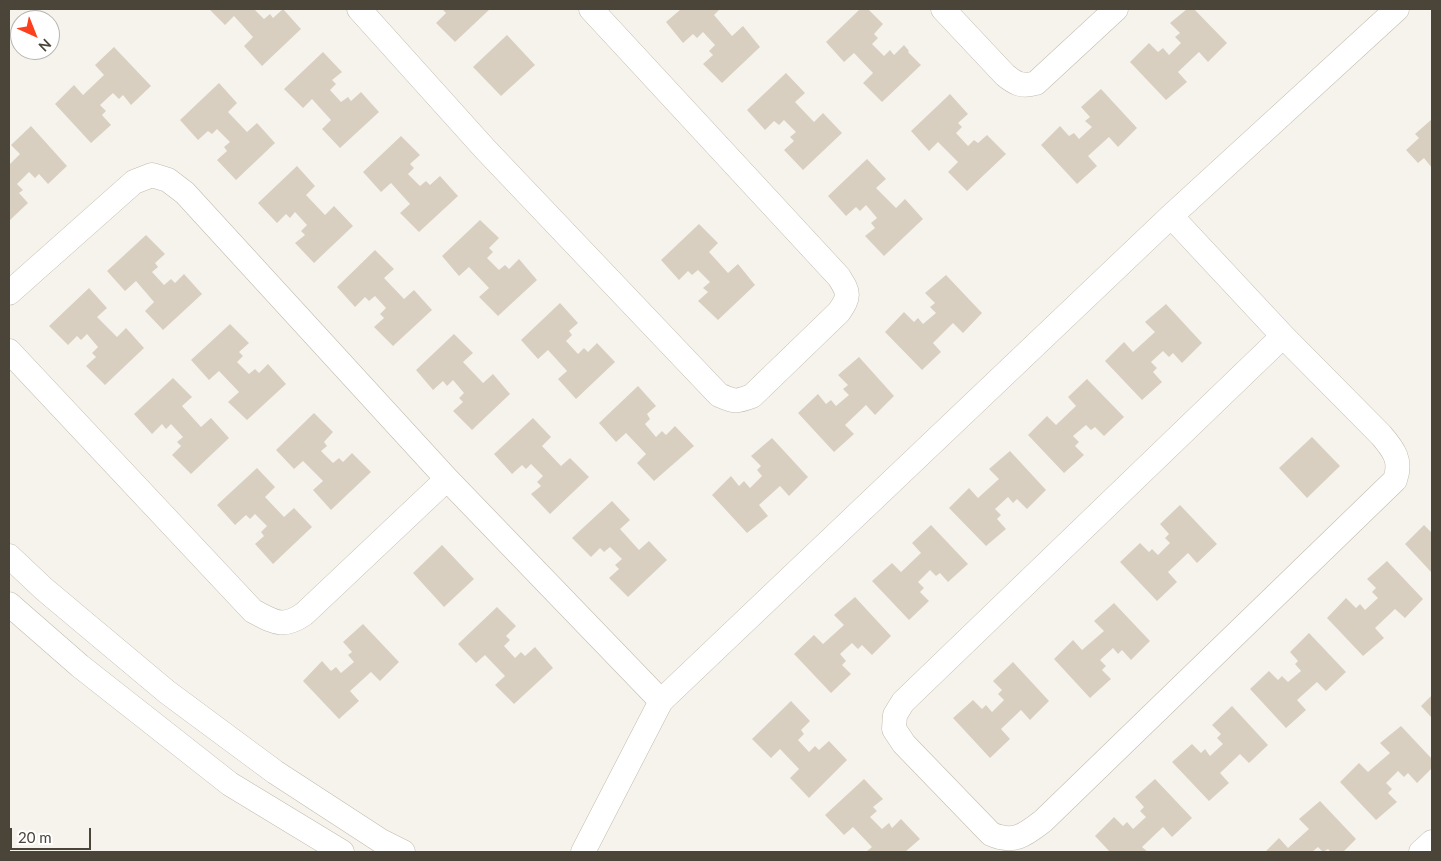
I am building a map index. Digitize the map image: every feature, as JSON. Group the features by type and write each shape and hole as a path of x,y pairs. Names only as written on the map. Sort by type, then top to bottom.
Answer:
{"street":[{"path":"359,9 486,150 719,394 730,400 739,401 752,396 840,312 847,300 846,289 839,277 591,9"},
{"path":"943,9 1005,75 1015,83 1027,86 1036,83 1116,9"},
{"path":"583,852 661,701 1171,216 1396,9"},
{"path":"9,293 134,182 152,175 168,180 192,201 447,479 661,701"},
{"path":"1171,216 1283,336 1381,435 1393,450 1398,471 1395,480 1043,821 1029,832 1012,839 991,834 904,744 894,729 895,715 903,702 1283,336"},
{"path":"9,352 253,611 282,624 293,621 304,614 447,479"},
{"path":"9,556 44,589 167,692 275,772 381,841 404,852"},
{"path":"9,604 88,672 230,784 342,852"},
{"path":"1421,852 1432,842"}],"building":[{"path":"209,9 254,9 264,19 270,14 273,18 283,9 301,29 262,66 244,46 253,37 234,16 225,25"},
{"path":"442,9 490,9 455,42 436,23 446,13"},
{"path":"681,9 720,9 714,15 732,36 743,26 760,47 722,83 703,64 713,55 709,51 715,45 703,32 697,38 693,34 683,43 666,22"},
{"path":"860,9 868,9 883,24 874,34 878,38 872,44 884,56 890,50 894,55 904,45 921,65 882,102 863,83 873,73 854,53 844,62 826,42"},
{"path":"1187,9 1194,9 1227,43 1208,62 1199,52 1178,72 1187,82 1166,100 1130,62 1149,43 1158,52 1163,48 1169,55 1181,43 1175,37 1180,33 1170,23"},
{"path":"507,35 535,65 501,96 473,67"},
{"path":"114,47 151,86 131,105 123,95 119,99 113,93 100,105 106,111 102,115 111,125 91,143 55,104 74,85 83,95 104,75 95,65"},
{"path":"323,52 342,72 332,80 336,84 330,90 341,102 348,97 351,101 361,92 379,112 340,148 322,129 331,120 312,99 303,108 284,89"},
{"path":"786,73 805,93 795,102 814,122 823,113 842,133 803,170 784,150 794,141 790,137 796,132 784,120 779,125 774,121 765,130 747,110"},
{"path":"219,83 237,103 228,112 247,132 257,123 275,143 236,180 217,160 227,151 224,147 230,142 217,129 212,134 208,131 198,140 180,120"},
{"path":"1101,89 1137,128 1118,147 1109,137 1088,156 1097,166 1077,184 1041,145 1060,126 1069,136 1074,133 1079,139 1092,127 1085,121 1090,117 1081,107"},
{"path":"950,94 968,114 958,123 962,127 956,133 968,146 974,140 978,143 987,135 1006,154 967,191 948,172 958,162 938,142 929,151 911,131"},
{"path":"1432,119 1432,168 1424,158 1418,163 1406,150 1419,138 1415,134"},
{"path":"31,126 67,166 48,184 39,174 35,178 29,172 17,184 23,190 19,193 28,203 9,221 9,165 20,154 11,145"},
{"path":"401,136 420,155 410,164 414,168 408,174 420,186 426,181 430,185 440,176 458,196 419,232 400,213 410,204 391,183 381,192 363,172"},
{"path":"867,159 886,179 876,188 896,208 905,199 923,219 884,256 865,236 875,228 871,223 877,218 866,205 860,211 856,207 846,216 828,196"},
{"path":"297,166 315,186 306,195 325,215 334,206 353,226 314,263 295,243 305,235 301,231 307,225 295,212 290,218 286,214 277,223 258,203"},
{"path":"480,220 499,238 489,248 493,252 487,258 499,270 505,265 509,269 519,259 537,280 498,316 479,297 489,288 469,267 459,276 442,256"},
{"path":"699,224 718,243 709,252 728,273 738,264 755,285 718,320 698,301 708,292 703,288 710,282 698,270 692,275 688,271 679,280 661,260"},
{"path":"146,235 165,254 155,263 158,267 152,272 164,285 171,279 175,283 184,274 202,294 163,330 145,311 154,302 136,281 125,291 107,271"},
{"path":"375,250 394,269 384,278 404,299 414,290 432,310 393,346 374,327 384,318 380,314 386,308 375,296 369,301 365,297 355,307 337,287"},
{"path":"946,275 982,313 963,333 953,323 933,343 941,352 922,370 885,332 904,312 914,322 918,318 923,324 936,313 930,307 935,303 925,293"},
{"path":"89,288 107,308 97,317 117,337 126,328 144,348 105,385 86,366 96,357 92,353 98,347 87,334 81,340 77,336 68,345 49,326"},
{"path":"560,303 578,323 569,331 572,335 566,341 578,354 584,348 588,352 597,343 615,362 576,399 558,379 567,371 548,350 538,359 521,340"},
{"path":"1166,304 1202,343 1182,363 1173,353 1169,357 1163,351 1151,362 1157,368 1153,372 1162,382 1142,400 1105,361 1124,342 1133,352 1155,332 1145,322"},
{"path":"230,324 249,343 239,352 243,356 237,362 249,374 255,369 259,373 268,364 286,384 247,420 228,402 239,392 219,371 209,380 191,360"},
{"path":"454,334 473,353 463,362 483,383 493,374 510,394 472,430 453,411 463,402 459,398 464,393 453,380 447,386 443,381 433,390 416,370"},
{"path":"859,357 894,396 875,415 866,405 845,425 854,434 834,452 798,413 818,394 826,404 831,400 836,406 849,395 843,389 848,385 838,375"},
{"path":"173,378 192,397 182,406 201,427 211,418 229,438 191,474 172,455 181,446 177,442 183,437 171,424 166,429 162,424 152,434 134,414"},
{"path":"1087,379 1124,417 1104,436 1095,427 1091,430 1086,425 1073,436 1079,442 1075,446 1084,455 1064,473 1028,435 1047,416 1056,425 1076,406 1068,397"},
{"path":"638,386 656,406 647,414 650,419 645,424 656,437 662,431 666,435 675,426 694,446 654,481 637,463 646,454 626,433 616,442 599,423"},
{"path":"314,413 333,432 324,442 327,446 321,451 333,463 339,458 343,462 352,453 371,472 331,510 313,490 323,481 303,461 294,469 276,450"},
{"path":"533,418 551,437 542,446 561,466 570,458 589,477 550,514 531,494 541,486 537,482 543,476 531,464 526,469 522,465 512,474 494,454"},
{"path":"1312,437 1340,466 1307,498 1279,468"},
{"path":"772,438 808,477 789,496 780,486 759,505 768,516 747,533 712,495 731,476 739,486 744,481 750,488 762,476 757,470 761,466 751,456"},
{"path":"1010,451 1046,490 1027,509 1017,499 1013,503 1008,497 995,509 1001,515 997,519 1006,529 986,546 949,508 969,488 978,498 999,479 989,469"},
{"path":"257,468 275,487 265,497 284,517 294,508 312,527 273,564 255,544 264,536 261,532 267,526 255,514 250,519 246,515 235,525 217,505"},
{"path":"612,501 630,520 620,529 639,550 649,541 667,560 628,597 609,578 619,569 615,565 622,559 610,547 604,552 600,548 591,557 572,538"},
{"path":"1180,505 1217,544 1197,563 1188,553 1168,572 1177,582 1157,601 1120,562 1140,543 1149,552 1152,549 1158,555 1170,543 1165,538 1169,534 1160,524"},
{"path":"931,525 968,564 948,582 940,573 936,576 930,570 918,582 924,588 920,592 929,601 909,620 872,581 892,563 901,572 921,553 912,543"},
{"path":"1424,525 1432,533 1432,573 1405,544"},
{"path":"442,545 474,579 444,607 413,573"},
{"path":"1387,561 1423,599 1405,618 1395,609 1375,628 1384,638 1363,656 1327,618 1346,598 1356,608 1360,604 1365,610 1378,598 1372,592 1376,588 1367,579"},
{"path":"855,597 891,636 872,655 862,645 858,649 852,643 840,654 846,661 842,665 851,674 831,693 794,654 814,635 823,644 844,625 834,615"},
{"path":"1114,603 1150,641 1131,660 1122,650 1118,654 1113,648 1100,660 1106,666 1102,670 1111,679 1090,698 1054,659 1073,640 1082,650 1104,631 1094,621"},
{"path":"497,607 516,626 506,636 510,640 504,646 515,658 521,652 525,656 535,647 553,668 514,704 495,685 505,676 485,655 476,663 458,644"},
{"path":"363,624 399,662 380,681 371,672 350,691 359,701 339,719 303,681 322,661 331,671 336,667 341,673 354,662 348,655 352,652 343,642"},
{"path":"1309,633 1346,672 1326,691 1317,682 1297,700 1306,710 1286,728 1250,689 1269,671 1278,680 1282,676 1288,682 1301,671 1295,664 1298,661 1290,652"},
{"path":"1013,662 1049,701 1030,720 1021,710 1001,729 1010,739 990,758 953,718 973,700 982,709 986,705 992,712 1004,700 998,694 1002,690 993,681"},
{"path":"1432,695 1432,718 1421,706"},
{"path":"791,701 810,721 801,730 804,734 798,740 809,752 815,746 819,750 829,741 847,760 809,798 790,778 799,769 780,749 771,758 752,739"},
{"path":"1232,706 1268,745 1249,763 1240,754 1220,773 1229,783 1209,801 1172,762 1192,744 1201,753 1205,749 1210,756 1223,744 1217,738 1221,734 1212,725"},
{"path":"1401,726 1432,759 1432,768 1417,783 1408,773 1404,777 1398,771 1386,783 1392,789 1388,793 1397,802 1376,820 1340,782 1359,763 1368,772 1390,753 1380,743"},
{"path":"864,779 883,799 873,807 877,811 870,817 882,829 889,823 892,828 901,819 920,839 905,852 866,852 872,847 853,827 844,835 825,815"},
{"path":"1155,779 1192,818 1172,837 1163,827 1142,847 1148,852 1110,852 1095,836 1114,817 1123,826 1127,822 1133,829 1146,817 1140,811 1144,807 1135,797"},
{"path":"1320,801 1356,839 1343,852 1331,852 1328,849 1323,852 1318,847 1312,852 1265,852 1279,838 1288,848 1309,829 1299,819"}]}
